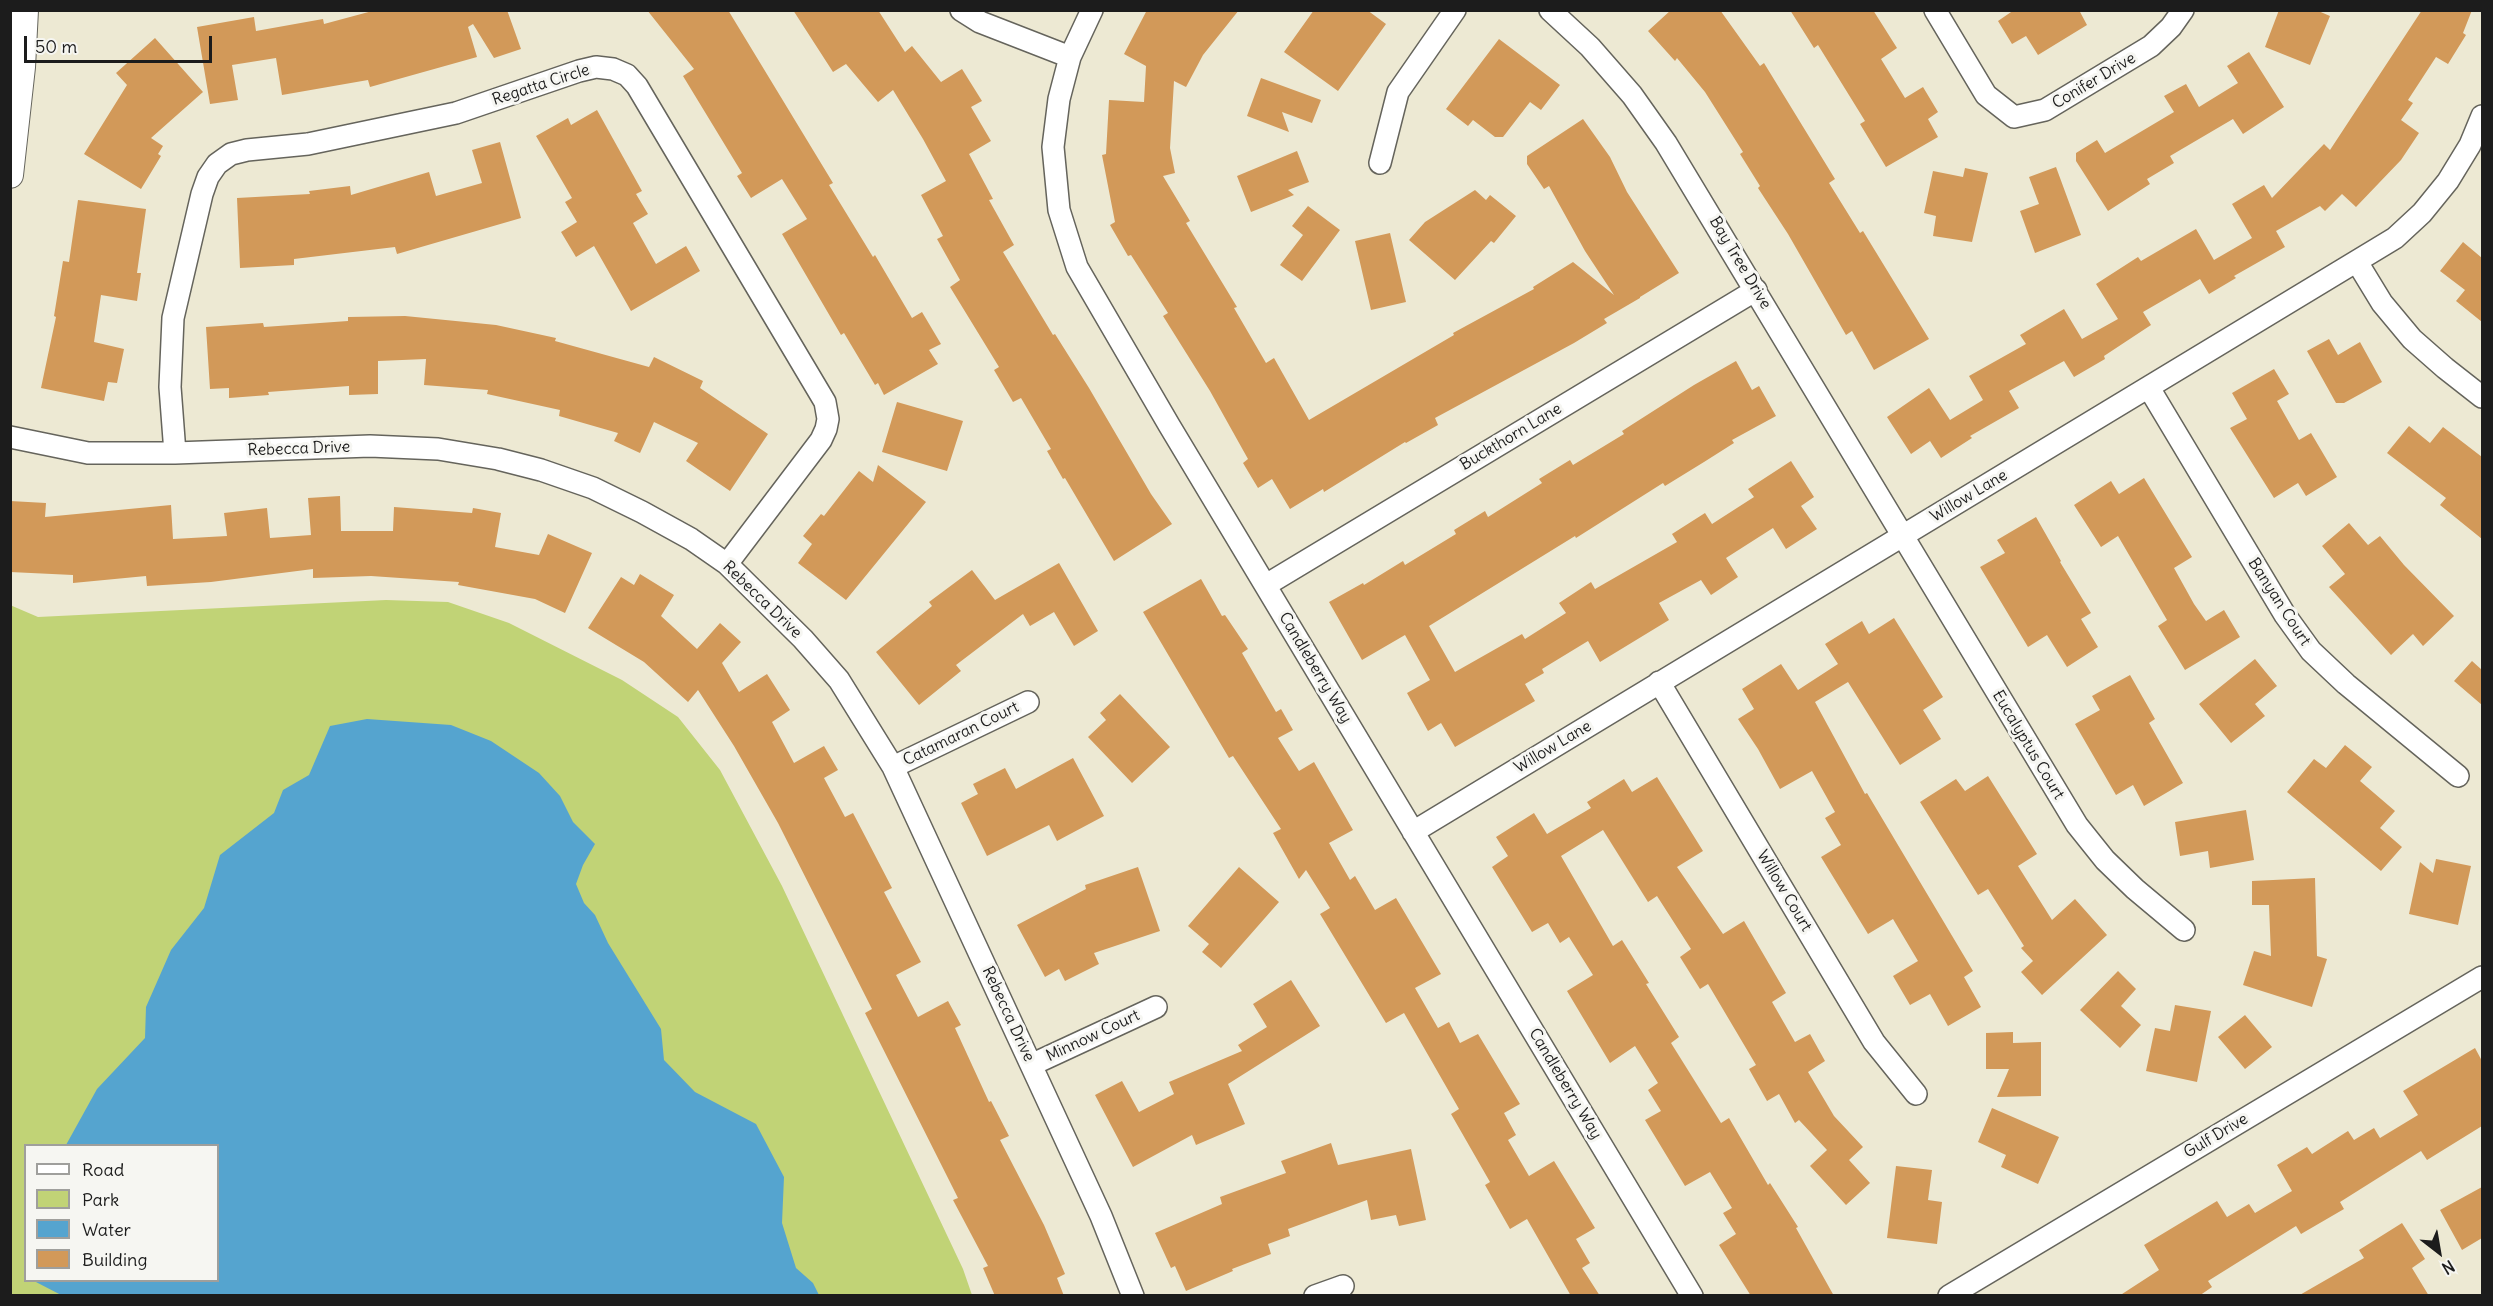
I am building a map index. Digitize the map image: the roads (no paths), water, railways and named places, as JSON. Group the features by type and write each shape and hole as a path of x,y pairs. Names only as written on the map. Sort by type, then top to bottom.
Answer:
{"street":[{"path":"10,175 22,67 25,10"},
{"path":"961,10 980,22 1070,57"},
{"name":"Candleberry Way","path":"1092,10 1070,57 1059,99 1053,147 1059,210 1077,267 1108,323 1692,1296"},
{"path":"1380,163 1398,92 1455,10"},
{"name":"Bay Tree Drive","path":"1550,10 1590,47 1639,105 1666,143 1902,536"},
{"name":"Conifer Drive","path":"1935,10 1986,95 2014,117 2045,110 2151,46 2171,27 2183,10"},
{"name":"Regatta Circle","path":"175,453 170,387 173,318 202,194 208,177 217,164 231,154 247,150 308,144 456,113 579,71 596,67 614,69 627,75 637,86 825,402 828,419 821,440 727,564"},
{"name":"Willow Lane","path":"1413,832 2395,238 2422,213 2448,181 2470,145 2482,116"},
{"path":"2357,262 2382,303 2412,339 2482,397"},
{"name":"Buckthorn Lane","path":"1266,585 1756,290"},
{"name":"Banyan Court","path":"2149,388 2285,615 2311,651 2346,684 2458,776"},
{"name":"Rebecca Drive","path":"10,437 88,453 175,453 370,446 438,449 498,459 541,470 593,488 691,539 727,564 767,601 839,680 893,767 1101,1215 1133,1296"},
{"name":"Eucalyptus Court","path":"1902,536 2077,825 2105,860 2135,889 2184,930"},
{"name":"Willow Court","path":"1659,682 1874,1042 1916,1094"},
{"name":"Catamaran Court","path":"893,767 1028,702"},
{"name":"Gulf Drive","path":"1949,1296 2482,977"},
{"name":"Minnow Court","path":"1031,1065 1156,1007"},
{"path":"1315,1296 1343,1286"}],"water":[{"path":"367,719 451,725 491,741 539,773 560,796 573,822 595,844 583,865 576,884 584,903 595,915 608,943 661,1029 664,1060 695,1092 756,1124 784,1177 782,1223 796,1268 813,1283 819,1295 63,1296 36,1282 219,1282 219,1144 67,1144 97,1089 145,1038 146,1007 171,950 204,908 220,855 274,813 283,790 309,775 330,726"}]}
